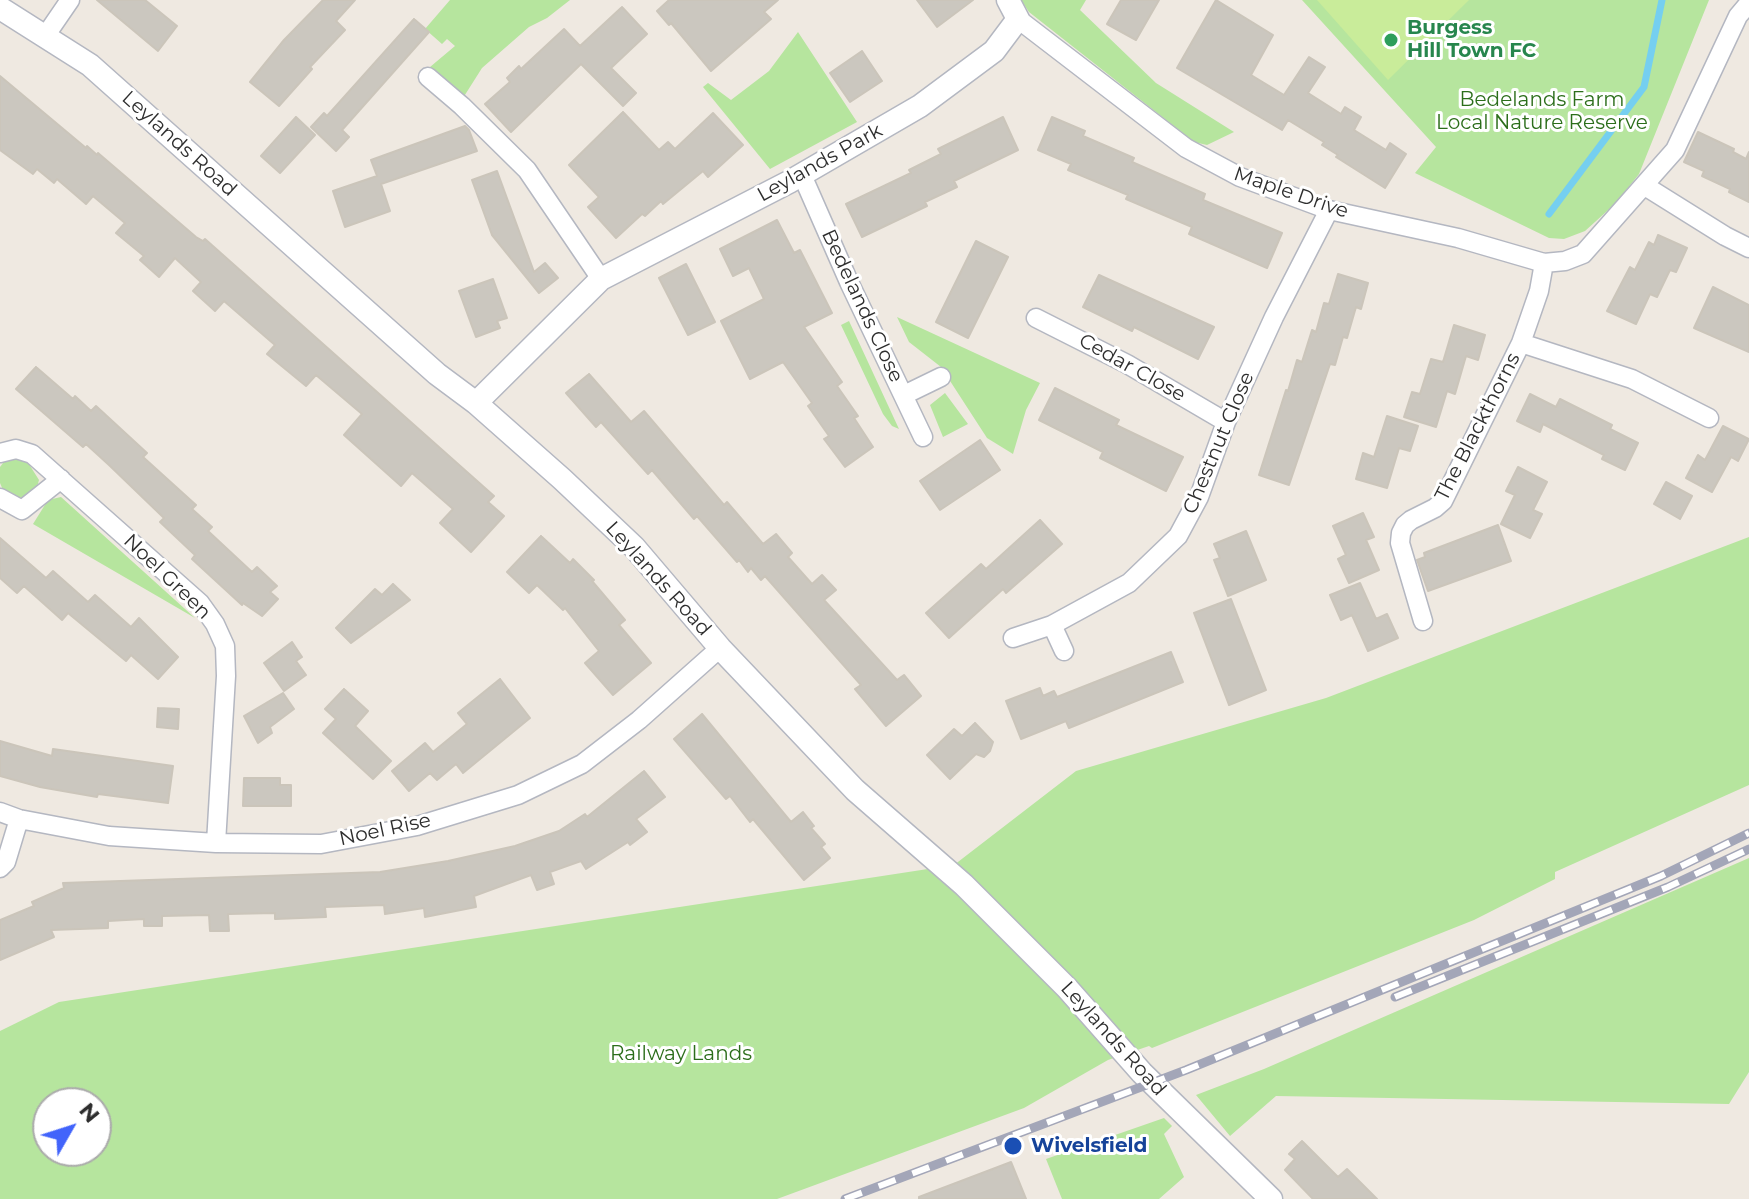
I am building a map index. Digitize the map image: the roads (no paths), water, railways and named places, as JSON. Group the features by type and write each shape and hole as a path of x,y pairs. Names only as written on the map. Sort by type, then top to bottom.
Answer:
{"street":[{"path":"46,35 70,0"},
{"name":"Maple Drive","path":"1013,9 1186,148 1240,177 1329,210 1458,238 1544,263 1565,261 1583,254 1675,150 1738,16 1749,3"},
{"name":"Leylands Road","path":"0,8 90,65 437,374 476,403 562,479 634,547 720,648 855,790 964,885 1067,988 1164,1095 1271,1199"},
{"name":"Leylands Park","path":"476,403 601,279 802,175 920,106 994,51 1013,9"},
{"path":"428,77 527,170 601,279"},
{"name":"Bedelands Close","path":"802,175 923,437"},
{"path":"1645,186 1749,248"},
{"name":"Chestnut Close","path":"1013,638 1052,625 1129,583 1178,536 1199,497 1226,422 1274,317 1329,210"},
{"name":"The Blackthorns","path":"1423,621 1400,543 1401,533 1411,520 1443,501 1521,343 1539,291 1544,263"},
{"name":"Cedar Close","path":"1036,318 1154,379 1226,422"},
{"path":"1521,343 1632,379 1709,418"},
{"path":"904,395 941,377"},
{"name":"Noel Green","path":"0,453 16,449 32,454 200,603 215,624 225,646 226,676 216,843"},
{"path":"0,498 22,510 61,479"},
{"path":"1052,625 1064,651"},
{"name":"Noel Rise","path":"0,812 19,819 109,836 216,843 321,844 417,826 518,795 582,764 639,720 720,648"},
{"path":"0,868 6,862 19,819"}],"waterway":[{"path":"1549,214 1644,87 1662,0"}],"railway":[{"path":"845,1199 1186,1070 1661,876 1749,833"},
{"path":"1395,997 1668,887 1749,849"}],"place":[{"name":"Burgess Hill Town FC","path":"1391,40"},
{"name":"Wivelsfield","path":"1013,1146"}],"park label":[{"name":"Bedelands Farm Local Nature Reserve","path":"1542,112"},
{"name":"Railway Lands","path":"681,1054"}]}
